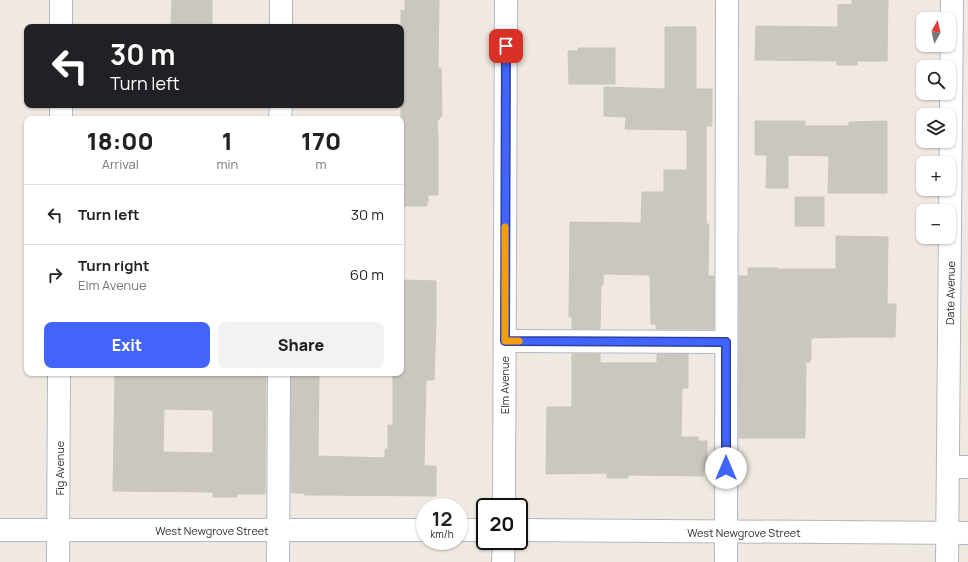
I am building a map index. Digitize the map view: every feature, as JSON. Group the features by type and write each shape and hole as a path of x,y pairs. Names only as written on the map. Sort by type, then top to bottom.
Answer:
{"street":[{"path":"61,0 61,24"},
{"path":"281,0 281,24"},
{"name":"Elm Avenue","path":"504,498 506,0"},
{"path":"726,562 727,0"},
{"name":"Date Avenue","path":"947,562 947,533 958,467 959,270 952,0"},
{"path":"505,341 726,342"},
{"name":"Fig Avenue","path":"58,562 59,376"},
{"path":"278,562 279,376"},
{"name":"West Newgrove Street","path":"0,530 416,530"},
{"name":"West Newgrove Street","path":"528,530 968,533"},
{"path":"503,562 504,550"}],"building":[{"path":"172,0 212,0 212,24 171,24"},
{"path":"405,0 439,0 438,68 441,68 442,115 437,122 438,195 428,195 427,206 404,206 404,116 401,116 401,108 404,108 404,24 401,24 401,10 405,11"},
{"path":"852,0 888,0 887,61 857,61 857,65 837,65 837,61 755,60 756,26 838,27 838,5 852,4"},
{"path":"665,27 696,27 696,89 712,89 712,126 706,126 706,224 709,224 708,276 714,276 714,329 656,329 656,324 651,324 650,275 603,274 603,285 601,285 600,329 572,329 572,317 569,317 570,222 641,223 642,192 664,192 664,170 687,170 687,130 625,129 626,117 604,116 604,87 665,89"},
{"path":"578,48 615,48 615,84 569,84 568,51 578,51"},
{"path":"755,121 805,121 805,126 849,126 849,122 887,121 887,193 828,193 829,156 788,155 788,188 766,188 767,155 755,155"},
{"path":"795,197 824,197 824,226 795,226"},
{"path":"836,236 888,237 887,304 896,304 895,337 811,338 811,359 810,362 806,362 805,438 739,438 739,276 748,276 748,268 836,269"},
{"path":"404,280 436,281 434,380 426,380 424,466 436,466 436,496 304,495 304,493 291,493 291,376 319,376 318,456 385,458 385,449 388,449 388,425 393,425 393,376 404,376"},
{"path":"572,354 600,354 600,363 657,363 657,354 688,354 688,388 682,388 681,437 698,437 698,441 707,441 707,468 703,471 703,476 628,475 628,478 607,478 607,473 546,474 547,407 572,407"},
{"path":"115,376 266,376 265,494 237,494 237,497 213,497 213,492 113,491","holes":["164,409 213,410 213,453 163,452"]}],"slow traffic":[{"path":"505,227 505,341 519,341"}],"route":[{"path":"506,46 505,341 726,342 726,468"}]}
